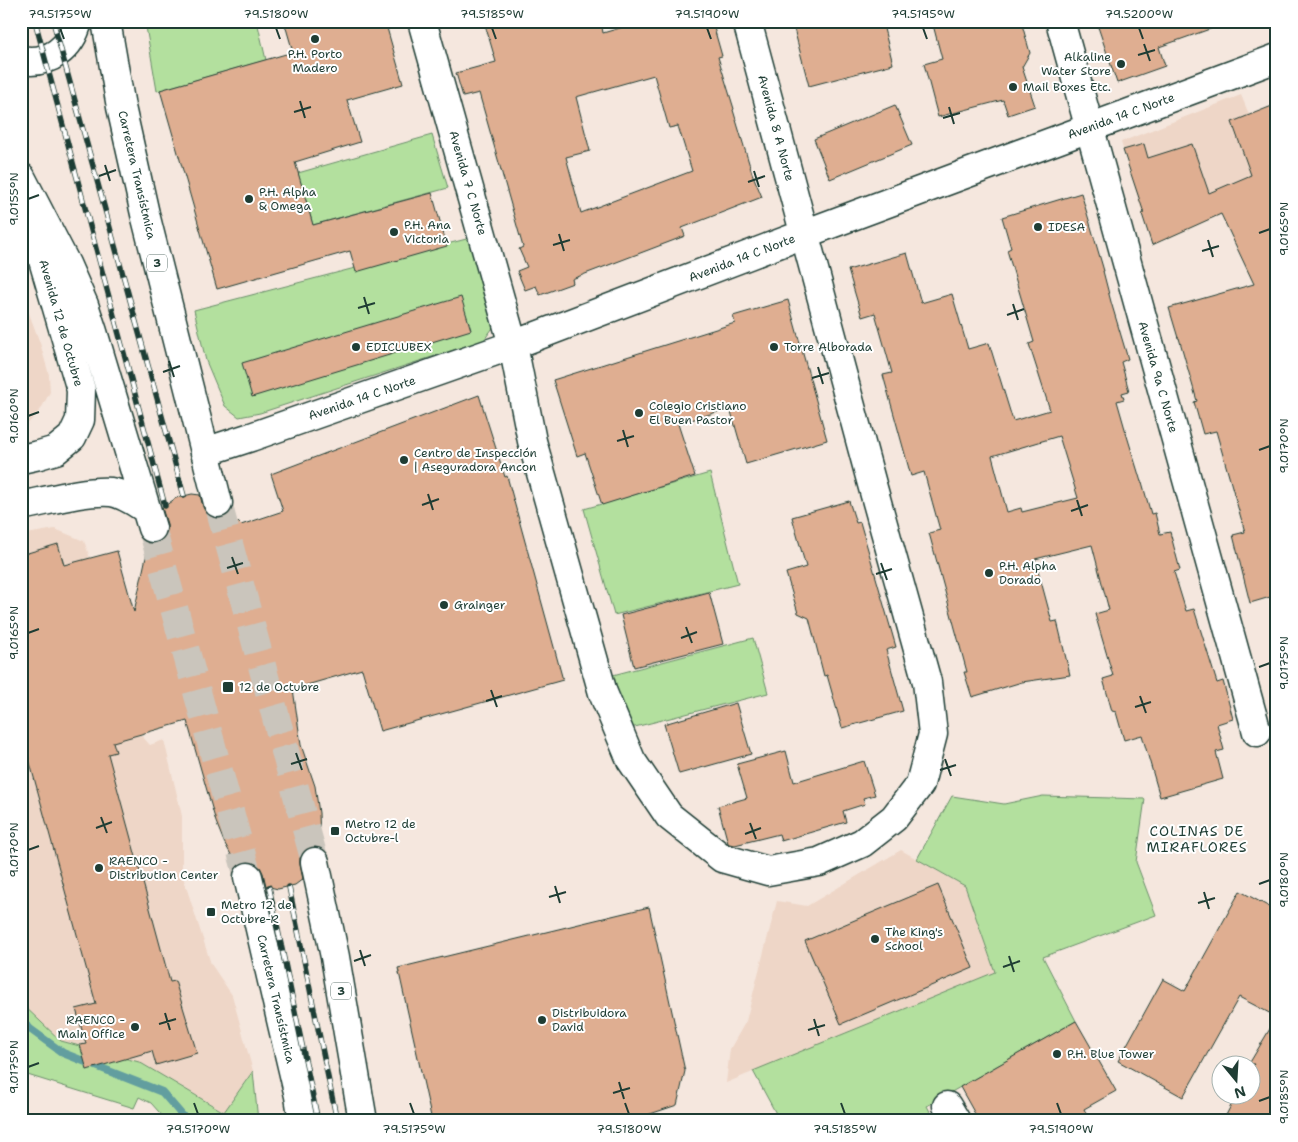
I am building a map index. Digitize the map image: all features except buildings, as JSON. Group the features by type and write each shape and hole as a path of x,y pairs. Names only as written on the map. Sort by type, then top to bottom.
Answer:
{"street":[{"path":"21,60 37,60 56,54 71,40 78,21"},
{"name":"Carretera Transístmica","path":"106,21 121,106 145,214 218,503"},
{"name":"Avenida 7 C Norte","path":"422,21 513,345 532,441 603,693 631,760 668,816 722,858 768,871 819,862 862,843 894,818 920,784 933,734 927,682 804,234"},
{"name":"Avenida 8 A Norte","path":"747,21 804,234"},
{"name":"Avenida 9a C Norte","path":"1060,21 1257,732"},
{"name":"Avenida 14 C Norte","path":"205,452 513,345 804,234 1277,58"},
{"path":"21,177 66,264 84,305 149,518 129,498 112,492 88,492 21,506"},
{"name":"Avenida 12 de Octubre","path":"21,184 81,390 80,420 72,437 56,450 21,458"},
{"name":"3","path":"315,862 335,957 363,1121"},
{"name":"Carretera Transístmica","path":"248,877 299,1096 303,1121"}],"shaded area":[{"path":"1241,95 1277,182 1277,190 1152,245 1121,142"},
{"path":"21,292 40,343 49,375 50,392 41,409 21,430"},
{"path":"55,529 84,541 140,734 150,745 164,740 182,816 182,874 211,964 232,995 253,1071 225,1112 139,1062 61,1041 21,1003 21,535"},
{"name":"The King's School","path":"901,850 965,886 995,972 726,1083 730,1049 746,1021 777,901 807,906"}],"green space":[{"path":"145,21 257,21 266,60 157,91"},
{"path":"432,135 448,188 313,225 298,173"},
{"path":"474,237 495,325 484,340 260,413 239,417 225,406 206,361 194,310"},
{"path":"710,473 738,584 614,615 584,509"},
{"path":"753,638 768,693 627,729 611,681 613,675"},
{"path":"952,796 1004,804 1043,796 1145,799 1136,862 1156,915 1043,957 1076,1021 927,1106 935,1121 780,1121 753,1071 995,972 965,886 917,859"},
{"path":"21,1003 61,1041 139,1062 224,1112 253,1071 258,1121 167,1121 151,1103 139,1097 134,1108 21,1073"}],"waterway":[{"path":"21,1019 30,1029 63,1053 162,1092 187,1121"}],"tunnel":[{"path":"218,503 315,862"},
{"path":"152,528 248,877"}],"railway":[{"path":"35,21 165,506"},
{"path":"53,21 184,496"},
{"path":"269,887 318,1121"},
{"path":"289,887 337,1121"}],"place":[{"name":"P.H. Porto Madero","path":"315,39"},
{"name":"Alkaline Water Store","path":"1121,64"},
{"name":"Mail Boxes Etc.","path":"1013,87"},
{"name":"P.H. Alpha & Omega","path":"249,199"},
{"name":"IDESA","path":"1038,227"},
{"name":"P.H. Ana Victoria","path":"394,232"},
{"name":"EDICLUBEX","path":"356,347"},
{"name":"Torre Alborada","path":"774,347"},
{"name":"Colegio Cristiano El Buen Pastor","path":"639,413"},
{"name":"Centro de Inspección | Aseguradora Ancon","path":"404,460"},
{"name":"P.H. Alpha Dorado","path":"989,573"},
{"name":"Grainger","path":"444,605"},
{"name":"12 de Octubre","path":"228,687"},
{"name":"Metro 12 de Octubre-l","path":"335,831"},
{"name":"RAENCO - Distribution Center","path":"99,868"},
{"name":"Metro 12 de Octubre-R","path":"211,912"},
{"name":"The King's School","path":"875,939"},
{"name":"Distribuidora David","path":"542,1020"},
{"name":"RAENCO - Main Office","path":"135,1027"},
{"name":"P.H. Blue Tower","path":"1057,1054"}],"district":[{"name":"COLINAS DE MIRAFLORES","path":"1197,840"}]}
